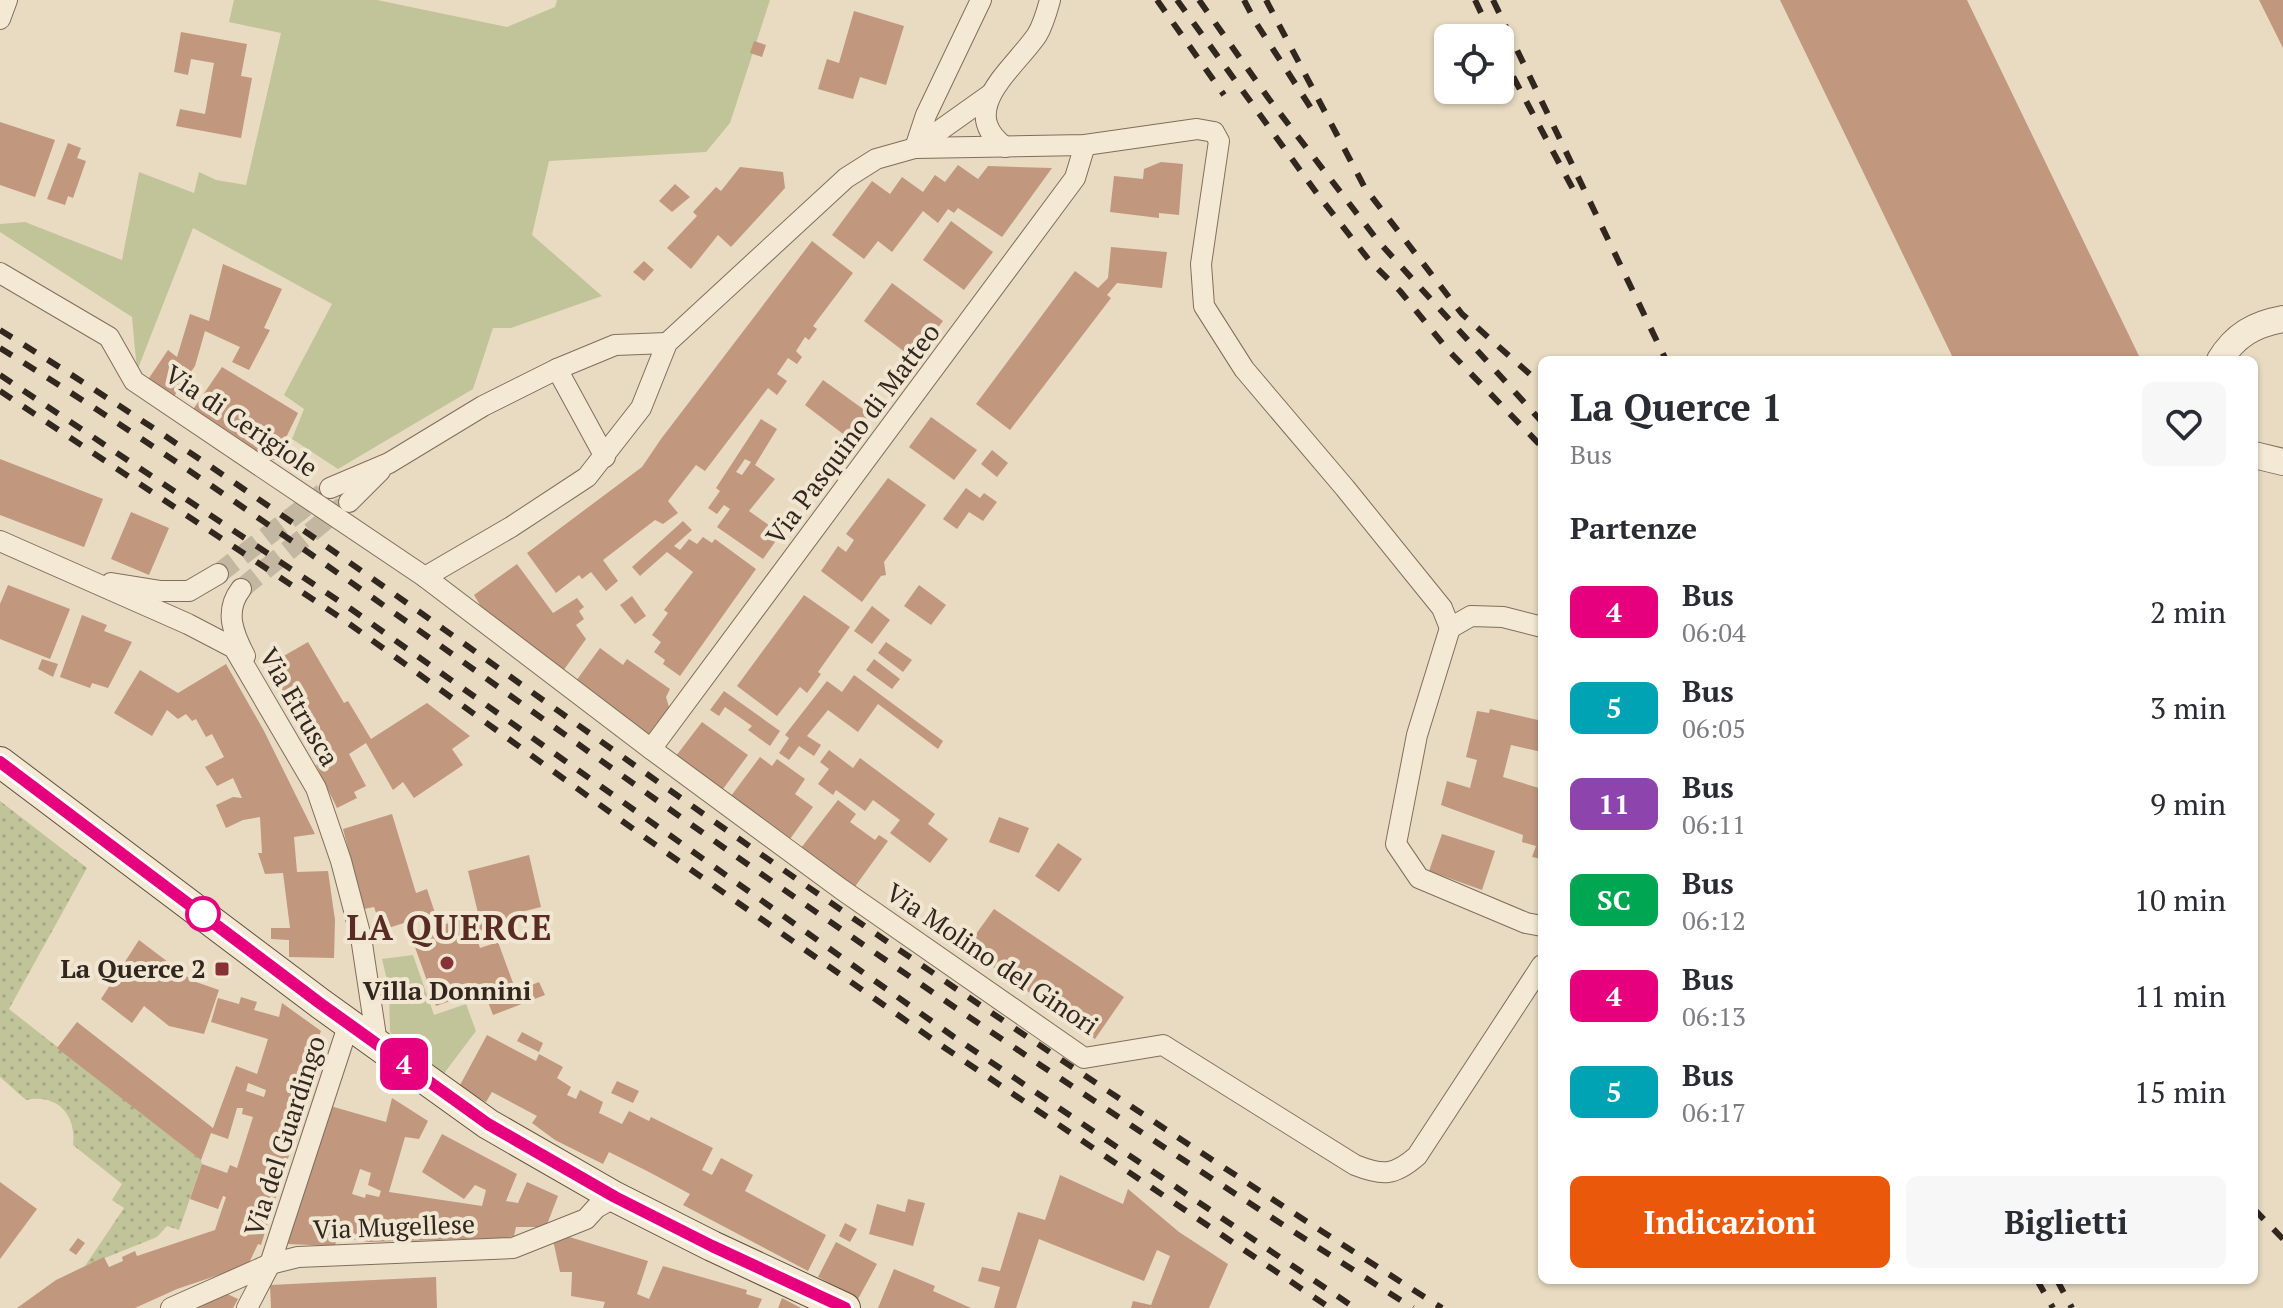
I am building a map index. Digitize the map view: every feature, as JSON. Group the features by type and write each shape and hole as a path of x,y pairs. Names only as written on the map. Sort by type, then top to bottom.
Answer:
{"main road":[{"path":"0,762 488,1124 615,1197 845,1308"},
{"path":"0,779 41,792"}],"street":[{"path":"0,19 7,0"},
{"path":"915,148 926,115 981,0"},
{"path":"1005,147 992,138 984,113 991,94 1039,31 1050,0"},
{"path":"915,148 991,94"},
{"path":"425,577 511,527 587,477 641,408 667,343 846,178 876,159 915,148 1085,145 1197,129 1214,132 1219,141 1201,264 1204,306 1244,369 1442,608 1450,628 1417,735 1396,844 1419,878 1538,925"},
{"name":"Via Pasquino di Matteo","path":"651,749 1075,178 1085,145"},
{"name":"Via di Cerigiole","path":"0,273 109,337 134,381 425,577"},
{"path":"2223,356 2242,334 2261,323 2283,319"},
{"path":"330,488 389,463 483,406 557,369 615,345 667,343"},
{"path":"557,369 605,457"},
{"path":"349,502 389,463"},
{"name":"Via Etrusca","path":"0,541 234,648 316,788 341,861 361,937 377,1043"},
{"path":"78,575 125,586 189,591 218,574"},
{"name":"Via Molino del Ginori","path":"425,577 841,889 1084,1058 1163,1045 1355,1165 1376,1173 1400,1170 1417,1156 1538,971"},
{"path":"241,589 231,601 230,614 239,645 284,730"},
{"path":"1450,628 1471,616 1503,617 1538,626"},
{"name":"Via del Guardingo","path":"247,1308 270,1264 349,1023"},
{"name":"Via Mugellese","path":"171,1308 270,1264 298,1257 513,1248 586,1219 596,1208 615,1197"}],"green space":[{"path":"234,0 377,0 507,27 555,7 557,0 770,0 730,123 706,152 549,161 532,235 602,296 511,328 493,328 473,389 338,469 292,439 304,409 284,395 332,304 193,228 137,371 132,317 0,232 0,224 25,222 122,260 139,172 194,193 199,172 216,180 246,185 281,33 229,22"},
{"path":"0,801 87,868 9,1009 201,1160 202,1164 179,1230 167,1226 157,1237 85,1266 124,1208 112,1200 122,1184 73,1145 72,1124 63,1109 47,1100 26,1100 0,1077"},
{"path":"413,955 434,1015 466,1004 476,1031 442,1076 412,1056 390,1032 389,988 382,959"}],"building":[{"path":"1780,0 1967,0 2139,356 1952,356"},
{"path":"2259,0 2283,0 2283,48"},
{"path":"854,11 904,26 886,85 860,77 853,99 818,89 827,59 839,63"},
{"path":"181,32 247,44 241,76 252,78 241,138 176,126 180,109 205,114 214,63 191,59 188,75 174,72"},
{"path":"754,41 766,45 762,57 750,53"},
{"path":"0,122 55,140 35,197 0,185"},
{"path":"68,143 81,148 77,158 86,161 73,198 68,196 65,205 47,199"},
{"path":"1161,162 1183,164 1179,215 1159,213 1159,218 1110,212 1114,176 1143,179 1144,169"},
{"path":"958,165 978,179 988,166 1052,168 1002,237 958,208 954,213 948,209 938,223 923,211 892,252 878,241 864,259 832,235 872,181 890,194 902,177 923,192 935,175 945,182"},
{"path":"740,167 783,172 785,188 731,247 718,235 691,269 667,248 697,216 693,212 716,187 721,191"},
{"path":"675,184 690,197 672,212 659,201"},
{"path":"951,221 993,252 964,290 923,260"},
{"path":"812,241 853,273 813,326 817,329 809,340 805,337 796,351 802,357 797,364 788,358 777,374 787,381 777,395 768,388 705,471 696,465 668,501 678,513 663,524 655,520 603,560 618,581 606,591 591,572 582,579 579,575 556,593 527,553 642,467"},
{"path":"1111,247 1167,252 1162,288 1117,283 1107,295 1111,298 1010,430 976,404 1075,271 1098,288 1108,278"},
{"path":"644,261 654,270 644,281 633,272"},
{"path":"223,264 282,289 264,328 270,330 249,370 232,362 240,347 205,331 195,366 170,402 145,384 168,350 177,357 190,314 209,321"},
{"path":"892,283 943,321 914,359 864,321"},
{"path":"222,367 298,413 275,460 252,457 190,414"},
{"path":"823,380 870,414 851,440 805,405"},
{"path":"931,417 977,450 954,480 909,447"},
{"path":"761,419 777,429 755,465 775,479 749,511 773,528 782,515 790,521 763,559 717,527 730,509 724,505 717,514 708,508 720,491 716,488","holes":["745,459 751,462 742,475 736,472"]},
{"path":"992,450 1008,463 997,477 981,464"},
{"path":"0,459 103,499 84,547 0,515"},
{"path":"888,478 926,505 884,562 886,575 881,576 862,602 821,571 838,546 846,552 854,540 846,534"},
{"path":"966,488 980,498 984,493 997,502 983,521 969,512 957,529 943,519"},
{"path":"131,512 169,528 149,575 111,559"},
{"path":"683,521 692,530 674,546 680,550 689,539 697,544 703,537 712,543 715,539 756,569 680,676 663,664 665,660 654,652 661,642 652,635 668,613 664,610 693,572 667,552 640,576 632,567"},
{"path":"517,564 553,613 577,598 584,607 579,611 584,619 576,625 586,639 563,671 486,615 474,595"},
{"path":"8,585 70,609 50,659 0,639 0,604"},
{"path":"919,585 946,605 931,625 904,606"},
{"path":"804,595 850,627 807,693 800,687 777,716 737,686"},
{"path":"632,596 646,616 635,624 620,605"},
{"path":"872,606 890,620 872,644 854,631"},
{"path":"82,615 107,625 104,631 132,642 108,688 92,683 90,688 60,677"},
{"path":"308,642 344,703 348,701 371,739 427,703 470,736 452,749 463,765 414,798 403,782 393,790 366,743 349,754 366,786 354,792 357,798 337,808 316,765 321,762 268,665"},
{"path":"886,642 912,660 903,672 878,653"},
{"path":"600,648 623,665 627,659 670,689 666,697 669,707 648,735 576,681"},
{"path":"42,659 58,664 53,677 38,669"},
{"path":"874,659 900,679 892,689 866,670"},
{"path":"226,664 264,731 315,834 294,837 297,872 328,871 335,920 334,958 289,957 289,940 271,939 271,928 290,928 283,873 265,874 258,853 262,853 260,817 226,828 216,805 233,797 242,798 233,778 217,786 205,767 224,757 212,734 206,737 196,719 192,721 186,714 178,719 167,710 152,736 114,713 140,670 178,693"},
{"path":"854,675 943,741 938,749 878,704 858,732 828,710 807,736 821,745 814,756 799,746 789,760 779,753 789,738 785,735 827,681 842,692"},
{"path":"724,691 780,731 770,746 748,730 752,726 725,707 719,716 710,710"},
{"path":"1490,709 1538,720 1538,751 1511,745 1503,777 1538,788 1538,858 1532,857 1536,846 1522,842 1523,835 1441,805 1447,781 1470,788 1477,760 1466,757 1477,711 1489,713"},
{"path":"702,722 748,755 723,789 676,756"},
{"path":"829,750 853,768 860,758 935,814 928,824 948,839 930,863 890,833 900,820 873,800 865,811 836,790 833,795 818,784 829,769 820,762"},
{"path":"760,757 772,766 777,759 805,779 795,794 813,807 790,839 731,796"},
{"path":"838,800 856,814 850,822 875,840 879,835 888,841 854,888 801,848"},
{"path":"392,814 416,893 427,889 435,913 382,930 374,907 364,909 343,829"},
{"path":"999,817 1029,828 1019,853 989,842"},
{"path":"1442,834 1495,851 1482,890 1429,871"},
{"path":"1058,843 1082,859 1059,892 1035,876"},
{"path":"529,855 541,907 509,915 512,923 475,933 480,948 498,942 516,991 539,982 545,995 493,1015 483,989 436,1006 411,936 478,913 468,871"},
{"path":"994,909 1124,997 1095,1039 966,948"},
{"path":"139,940 193,981 219,990 204,1034 169,1026 144,1006 132,1023 101,999"},
{"path":"241,997 257,1002 254,1010 279,1017 282,1003 321,1031 306,1072 314,1075 261,1245 258,1244 248,1265 177,1289 135,1308 17,1308 56,1280 104,1257 109,1267 135,1251 137,1256 215,1230 226,1197 223,1196 218,1209 190,1199 202,1164 227,1173 230,1165 237,1168 253,1117 242,1114 243,1108 237,1108 228,1139 211,1133 201,1160 57,1048 77,1022 213,1128 236,1066 257,1074 268,1039 211,1022 218,998 239,1004","holes":["248,1083 266,1090 264,1097 246,1091"]},
{"path":"522,1032 543,1043 539,1052 517,1041"},
{"path":"487,1035 536,1061 539,1054 563,1067 557,1078 571,1087 567,1095 576,1099 580,1090 603,1102 599,1113 622,1124 629,1111 649,1121 651,1117 713,1148 702,1170 712,1175 721,1158 753,1175 745,1191 826,1235 808,1271 683,1205 690,1194 649,1172 609,1152 603,1164 555,1140 532,1123 537,1116 492,1092 486,1102 459,1087"},
{"path":"617,1081 639,1091 633,1103 611,1093"},
{"path":"392,1098 428,1121 419,1139 405,1137 389,1192 482,1206 486,1190 475,1185 464,1199 422,1172 442,1134 517,1174 506,1201 518,1203 527,1182 558,1196 546,1227 516,1227 514,1236 505,1238 369,1242 337,1237 335,1246 286,1244 327,1105 386,1122","holes":["360,1169 371,1173 368,1185 381,1191 379,1197 366,1194 365,1198 352,1194"]},
{"path":"1060,1175 1123,1204 1128,1189 1179,1232 1228,1264 1209,1308 1131,1308 1133,1301 1151,1305 1170,1256 1157,1250 1144,1281 1039,1239 1016,1308 994,1308 1000,1287 978,1281 982,1267 1000,1271 1018,1212 1045,1220"},
{"path":"0,1182 37,1209 0,1259"},
{"path":"908,1199 925,1203 913,1246 869,1234 877,1204 905,1212"},
{"path":"845,1223 857,1229 850,1242 839,1236"},
{"path":"566,1236 648,1261 637,1294 649,1299 663,1266 747,1290 746,1294 762,1299 758,1308 603,1308 605,1302 571,1296 572,1272 560,1272 553,1240"},
{"path":"78,1238 85,1243 76,1255 69,1250"},
{"path":"836,1242 877,1264 858,1299 818,1277"},
{"path":"894,1269 935,1286 933,1291 971,1308 878,1308"},
{"path":"436,1277 437,1308 271,1308 270,1285"},
{"path":"221,1291 238,1299 233,1308 180,1308"},
{"path":"782,1298 801,1308 778,1308"}],"tunnel":[{"path":"218,574 323,493"},
{"path":"241,589 343,506"}],"railway":[{"path":"1157,0 1224,95"},
{"path":"1177,0 1318,195 1369,260 1400,291 1448,350 1538,443"},
{"path":"1199,0 1269,99 1378,241 1538,418"},
{"path":"1244,0 1311,108"},
{"path":"1266,0 1365,188 1462,314 1538,381"},
{"path":"1475,0 1486,24"},
{"path":"1493,0 1664,356"},
{"path":"1514,78 1574,191"},
{"path":"0,330 258,499 962,993 1442,1308"},
{"path":"0,348 253,514 942,999 1413,1308"},
{"path":"0,375 351,609 954,1037 1355,1308"},
{"path":"0,391 344,620 643,836 945,1048 1330,1308"},
{"path":"2258,1213 2283,1239"},
{"path":"2039,1284 2053,1308"},
{"path":"2059,1284 2072,1308"}],"bus line":[{"name":"4","path":"0,762 321,1004 488,1124 615,1197 845,1308"}],"place":[{"name":"Villa Donnini","path":"447,963"},
{"name":"La Querce 2","path":"222,969"}],"district":[{"name":"LA QUERCE","path":"450,928"}]}
